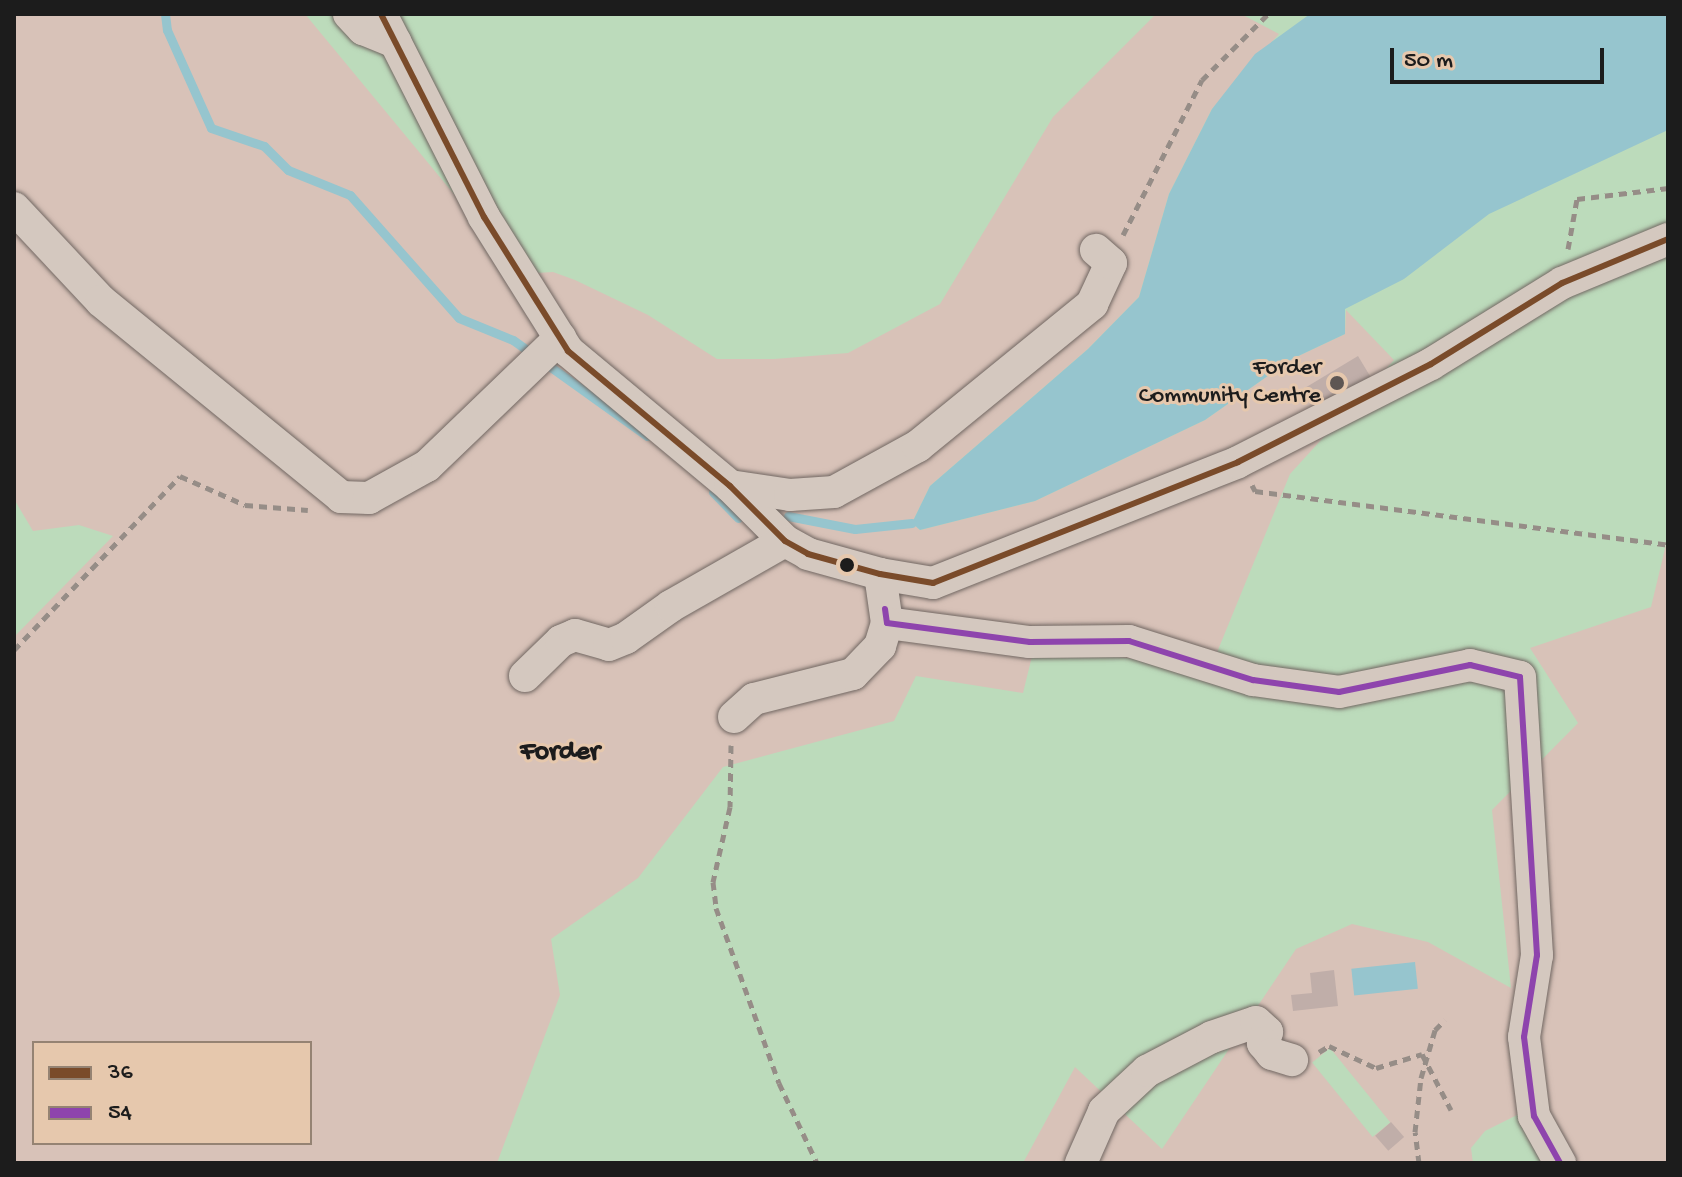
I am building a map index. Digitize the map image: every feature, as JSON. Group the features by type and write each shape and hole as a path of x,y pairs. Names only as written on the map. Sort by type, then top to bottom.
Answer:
{"street":[{"path":"349,14 363,29 388,28 484,217 546,353"},
{"path":"14,208 101,301 341,497 369,498 427,466 546,353 568,351 730,486 785,541 808,554 880,574 933,583 1238,462 1431,364 1562,283 1668,239"},
{"path":"730,486 790,495 834,492 894,461 1064,330 1092,304 1103,257"},
{"path":"525,676 561,641 575,635 609,645 626,638 671,606 785,541"},
{"path":"734,717 754,699 853,674 880,646 887,623 880,574"},
{"path":"887,623 1030,642 1129,641 1253,680 1339,692 1470,665 1520,677 1537,955 1524,1037 1534,1116 1560,1163"},
{"path":"1081,1163 1104,1111 1147,1071 1212,1037 1256,1022 1273,1020 1272,1054 1292,1060"}],"path":[{"path":"1103,257 1202,80 1268,14"},
{"path":"1562,283 1577,199 1668,188"},
{"path":"1238,462 1255,491 1668,545"},
{"path":"14,650 180,476 245,505 318,510 341,497"},
{"path":"734,717 730,807 713,882 716,908 779,1083 817,1163"},
{"path":"1419,1163 1415,1132 1421,1078 1428,1066 1435,1030 1445,1020"},
{"path":"1292,1060 1303,1061 1329,1046 1376,1068 1422,1054 1451,1110"}],"green space":[{"path":"305,14 1156,14 1053,117 940,304 848,353 774,359 717,359 648,315 575,280 553,272 520,274"},
{"path":"1241,14 1668,14 1668,536 1651,607 1530,648 1578,723 1492,810 1511,988 1428,942 1352,924 1296,949 1162,1149 1075,1067 1023,1163 497,1163 560,995 551,939 638,878 723,767 894,721 916,676 1023,693 1034,648 1211,667 1290,474 1394,360 1346,310 1345,334 1292,359 1205,420 1035,501 920,530 912,523 930,486 1088,349 1139,297 1169,194 1212,109 1279,34"},
{"path":"14,499 33,531 79,525 113,536 14,637"},
{"path":"1330,1048 1390,1123 1373,1137 1312,1062"},
{"path":"1519,1114 1556,1163 1473,1163 1471,1148 1485,1131"}],"water":[{"path":"1310,14 1668,14 1668,130 1489,214 1404,279 1345,309 1345,334 1292,359 1205,420 1035,501 920,530 912,523 930,486 1088,349 1139,297 1169,194 1212,109 1255,54"},
{"path":"1415,962 1418,989 1354,996 1351,969"}],"building":[{"name":"Forder Community Centre","path":"1358,356 1371,378 1317,411 1303,389"},
{"path":"1334,970 1338,1006 1293,1011 1291,995 1312,993 1310,973"},
{"path":"1391,1122 1404,1137 1388,1151 1375,1136"}],"waterway":[{"path":"165,14 167,30 211,128 264,146 288,170 350,195 459,318 513,340 647,436"},
{"path":"713,492 738,518"},
{"path":"788,516 855,529 912,523"}],"transit line":[{"name":"36","path":"381,14 484,217 568,351 730,486 785,541 808,554 880,574 933,583 1238,462 1431,364 1562,283 1668,239"},
{"name":"54","path":"885,609 887,623 1030,642 1129,641 1253,680 1339,692 1470,665 1520,677 1537,955 1524,1037 1534,1116 1560,1163"}],"place":[{"name":"Forder Community Centre","path":"1337,383"}],"district":[{"name":"Forder","path":"560,753"}]}
